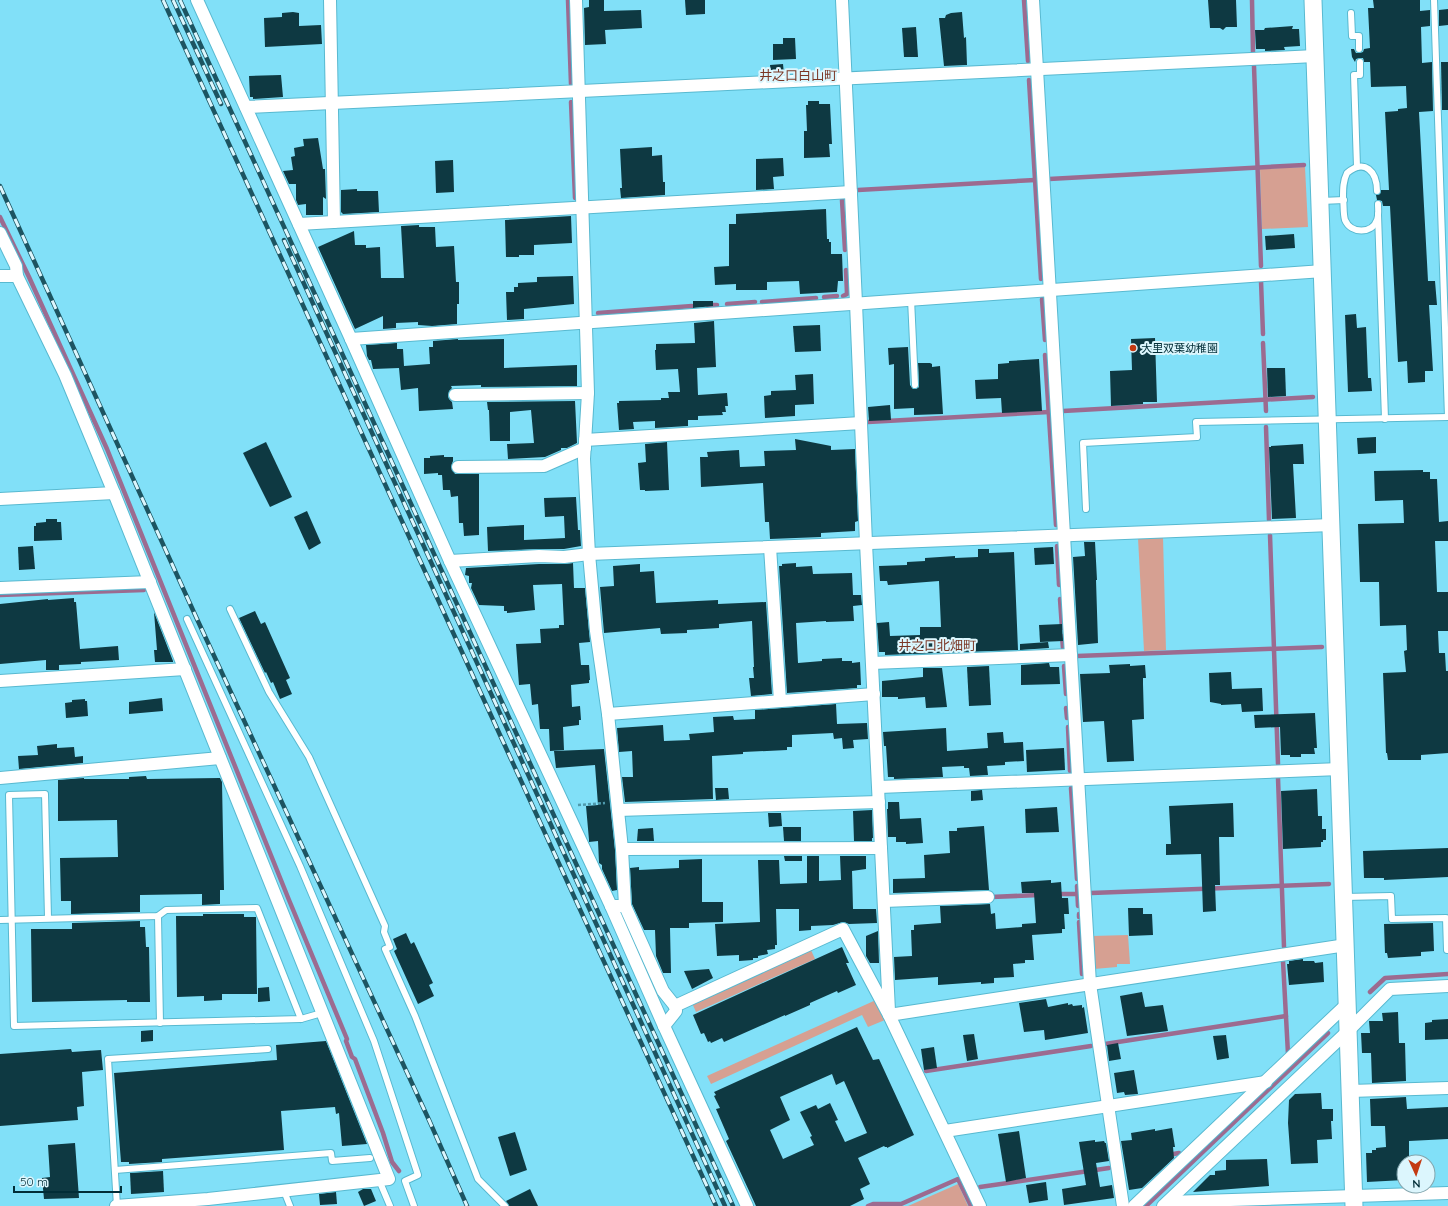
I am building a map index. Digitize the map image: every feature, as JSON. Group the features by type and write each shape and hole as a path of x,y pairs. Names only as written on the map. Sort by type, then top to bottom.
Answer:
{"street":[{"path":"201,0 246,107 352,339 450,560 611,906 664,1026 747,1206"},
{"path":"330,0 334,222"},
{"path":"576,0 588,393 585,444 589,554 596,631 608,714 618,806 626,906 663,991 675,1006 676,1011 664,1026"},
{"path":"842,0 889,1015"},
{"path":"1033,0 1090,984 1123,1206"},
{"path":"1313,0 1354,1201"},
{"path":"246,107 1315,56"},
{"path":"299,224 851,192"},
{"path":"0,233 16,266 17,276 65,375 114,493 389,1180 172,1204 119,1206"},
{"path":"352,339 1323,270"},
{"path":"0,276 17,276"},
{"path":"455,395 588,393"},
{"path":"458,467 544,466 585,444 861,423"},
{"path":"0,499 114,493"},
{"path":"450,560 539,556 564,557 589,554 1331,525"},
{"path":"770,547 780,701"},
{"path":"0,588 150,582"},
{"path":"872,663 1071,655"},
{"path":"0,681 184,669"},
{"path":"608,714 874,694"},
{"path":"0,778 220,758"},
{"path":"879,787 1340,769"},
{"path":"618,806 879,802"},
{"path":"622,849 882,848"},
{"path":"884,901 988,897"},
{"path":"611,906 626,906"},
{"path":"675,1006 843,929 889,1015 980,1206"},
{"path":"889,1015 1346,945"},
{"path":"1165,1204 1348,1031 1390,989 1448,986"},
{"path":"1134,1206 1347,1004"},
{"path":"945,1131 1266,1082"},
{"path":"1350,1091 1448,1088"},
{"path":"1165,1204 1354,1201 1448,1192"}],"lane":[{"path":"1086,509 1083,443 1197,437 1196,422 1448,417 1434,0"},
{"path":"1351,13 1352,36 1359,36 1359,49"},
{"path":"1357,167 1354,75 1360,75 1360,62"},
{"path":"1378,192 1376,178 1373,172 1368,169 1357,167 1347,173 1344,178 1345,220 1353,229 1359,231 1370,228 1374,225 1378,214"},
{"path":"1320,201 1344,200"},
{"path":"1441,200 1448,200"},
{"path":"1378,204 1385,419"},
{"path":"911,299 915,385"},
{"path":"230,610 269,692 309,756 385,926 384,932 390,947 385,949 415,1016 478,1179 505,1206"},
{"path":"187,619 300,866 374,1041 418,1175 405,1181 414,1206"},
{"path":"48,918 45,794 9,795 14,1026 301,1019 322,1013"},
{"path":"1344,897 1391,896 1392,919 1446,918 1448,950"},
{"path":"0,920 158,916 166,910 257,908 301,1019"},
{"path":"158,916 160,1022"},
{"path":"119,1206 115,1170 108,1059 268,1049"},
{"path":"115,1170 331,1153 332,1161 370,1158"},
{"path":"380,1180 390,1206"},
{"path":"284,1191 290,1206"}],"path":[{"path":"565,806 618,806"}],"shaded area":[{"path":"1305,167 1308,227 1262,229 1260,169"},
{"path":"1163,537 1166,650 1144,651 1138,538"},
{"path":"1128,935 1130,964 1117,964 1117,967 1094,969 1092,936"},
{"path":"811,950 815,959 696,1012 692,1003"},
{"path":"876,1000 885,1020 868,1027 862,1015 711,1084 707,1076"},
{"path":"958,1184 968,1206 908,1206"}],"building":[{"path":"589,0 604,0 604,11 641,10 642,28 605,30 606,44 585,45 584,8 589,7"},
{"path":"685,0 705,0 705,14 686,15"},
{"path":"1208,0 1236,0 1237,27 1226,27 1223,30 1220,28 1210,28"},
{"path":"1373,0 1420,0 1420,11 1430,10 1430,26 1421,27 1422,63 1432,62 1433,111 1419,112 1428,281 1435,281 1437,305 1429,305 1433,371 1425,371 1425,382 1408,383 1407,361 1398,362 1390,206 1383,206 1382,201 1377,200 1376,195 1380,194 1381,190 1389,190 1385,112 1398,111 1398,109 1407,108 1406,86 1371,87 1370,62 1364,62 1363,58 1360,58 1356,59 1355,62 1352,57 1351,49 1354,49 1356,53 1359,53 1363,52 1364,49 1370,48 1368,8 1374,8"},
{"path":"1448,9 1448,25 1439,26 1439,10"},
{"path":"962,12 964,38 966,37 967,65 944,66 939,18 945,18 946,15 951,13"},
{"path":"282,13 299,13 299,26 321,25 322,44 265,47 264,18 282,17"},
{"path":"1293,26 1292,29 1299,29 1300,46 1284,47 1285,50 1265,51 1265,49 1256,49 1255,30"},
{"path":"916,27 918,57 904,57 902,28"},
{"path":"783,38 795,38 796,59 773,60 773,44 783,44"},
{"path":"1441,62 1448,62 1448,110 1442,110"},
{"path":"783,64 784,74 771,74 770,65"},
{"path":"281,75 283,97 253,99 253,97 250,97 249,76"},
{"path":"808,101 819,101 819,104 830,104 832,144 829,144 830,157 804,158 804,131 807,131 806,105 808,105"},
{"path":"318,138 323,169 325,169 326,199 323,197 323,215 306,215 306,204 298,205 296,200 296,184 289,184 283,171 293,170 291,157 295,156 294,148 304,146 303,139"},
{"path":"652,147 652,156 662,155 665,195 621,198 620,188 622,188 620,149"},
{"path":"783,158 784,176 773,177 774,189 756,190 756,159"},
{"path":"453,160 454,192 436,193 435,161"},
{"path":"357,189 357,191 378,191 379,212 343,214 341,212 341,190"},
{"path":"826,209 827,239 831,242 831,254 842,254 843,281 838,281 837,292 800,294 799,281 767,282 767,290 736,290 736,284 715,285 714,267 729,266 729,224 736,224 736,214"},
{"path":"571,216 572,243 534,245 534,255 506,257 505,220"},
{"path":"419,225 419,227 435,227 436,247 454,246 456,282 459,282 457,324 432,326 418,325 418,322 396,323 396,328 383,329 383,316 355,329 318,247 354,231 355,245 366,245 366,248 380,247 381,278 404,278 401,226"},
{"path":"1294,234 1295,248 1266,250 1265,236"},
{"path":"573,276 574,304 524,309 524,319 507,320 506,292 514,292 514,287 518,287 518,283 537,282 537,277"},
{"path":"693,301 713,301 713,306 693,308"},
{"path":"1356,314 1357,328 1366,327 1368,378 1371,378 1372,391 1348,392 1345,315"},
{"path":"714,321 716,367 697,368 698,395 727,393 728,406 725,406 726,412 722,412 723,415 698,416 698,420 688,420 688,426 655,428 655,421 633,422 634,429 619,430 617,403 619,403 619,401 661,400 661,398 669,398 668,392 680,392 678,369 656,370 656,344 695,343 694,323"},
{"path":"820,325 821,351 795,352 793,326"},
{"path":"1155,338 1157,402 1143,402 1143,404 1111,406 1110,371 1132,370 1131,339"},
{"path":"458,339 504,339 504,368 577,365 577,386 451,386 452,388 449,391 448,396 452,402 453,409 419,411 418,388 401,390 399,368 373,369 371,360 369,360 367,356 366,345 397,343 397,349 403,349 404,366 430,364 429,347 433,347 433,341"},
{"path":"908,347 910,385 913,389 919,387 918,363 930,363 932,364 932,367 940,366 943,414 914,415 914,408 894,409 894,364 889,365 888,348"},
{"path":"1039,359 1042,411 1002,413 1001,398 976,399 975,380 998,379 998,364 1009,363 1009,361"},
{"path":"1267,368 1285,368 1286,396 1268,397"},
{"path":"813,374 814,404 795,405 795,416 765,418 764,396 771,395 771,391 796,390 795,375"},
{"path":"575,401 577,443 567,448 561,448 561,450 545,457 508,459 507,444 534,443 531,410 510,412 510,441 490,441 489,410 487,402"},
{"path":"890,405 891,420 869,421 868,407"},
{"path":"1376,437 1376,453 1358,454 1357,438"},
{"path":"795,439 831,446 831,450 855,449 858,521 855,522 855,531 821,533 821,537 770,539 769,522 765,522 763,483 701,487 700,457 708,457 707,452 739,450 740,467 765,466 764,451 796,450"},
{"path":"266,442 292,497 270,507 243,453"},
{"path":"667,442 669,490 640,490 638,463 646,462 645,444"},
{"path":"1303,444 1304,464 1293,464 1296,518 1272,519 1269,447"},
{"path":"444,455 444,457 453,457 451,467 455,474 479,474 479,535 464,536 463,523 459,523 458,496 451,497 450,490 443,490 442,475 438,475 438,473 424,474 424,458"},
{"path":"1423,470 1423,472 1430,472 1430,479 1437,479 1439,522 1448,521 1448,541 1435,541 1437,592 1448,592 1448,631 1438,631 1439,653 1445,653 1446,671 1448,671 1448,753 1421,755 1421,760 1388,760 1386,753 1383,673 1406,672 1404,651 1407,650 1406,625 1380,626 1379,582 1360,582 1358,524 1404,523 1403,500 1375,501 1374,471"},
{"path":"576,497 578,530 580,530 581,546 564,549 488,551 487,527 524,525 524,540 565,538 564,516 545,517 544,498"},
{"path":"307,511 321,543 309,550 294,517"},
{"path":"46,519 57,519 57,522 61,522 62,540 34,541 34,526 36,526 36,523 46,522"},
{"path":"1084,542 1095,542 1098,643 1078,645 1073,557 1085,556"},
{"path":"33,546 35,569 19,570 18,547"},
{"path":"1053,547 1054,564 1035,565 1034,548"},
{"path":"978,549 989,549 989,553 1014,552 1018,650 885,655 885,652 879,652 877,623 889,622 890,636 920,635 920,627 941,627 939,581 888,585 887,581 880,581 879,566 907,565 907,562 925,561 925,558 955,556 955,558 978,557"},
{"path":"573,563 574,588 585,588 590,642 579,643 581,665 589,665 590,680 589,683 571,685 572,707 580,706 581,720 579,720 579,725 563,727 564,750 550,751 549,729 540,729 538,704 532,705 530,684 519,685 516,644 541,643 540,629 559,628 559,625 564,625 562,584 533,585 535,610 507,613 507,611 504,611 504,606 479,605 471,588 472,583 469,583 469,576 465,575 466,568"},
{"path":"796,563 796,567 812,566 813,574 852,573 853,595 861,595 862,605 853,606 854,621 796,623 798,663 822,661 822,659 842,658 842,661 852,661 852,663 860,662 861,685 857,685 857,688 787,693 779,566 782,566 782,564"},
{"path":"640,564 640,572 654,571 656,603 718,600 718,604 766,602 772,694 751,696 749,678 754,678 752,621 719,624 719,628 687,630 687,633 661,634 660,628 604,633 600,587 614,586 613,566"},
{"path":"74,598 74,602 76,602 80,649 118,646 119,660 59,665 59,670 46,670 46,660 0,664 0,604"},
{"path":"255,611 261,624 265,622 290,678 286,680 292,694 280,699 273,682 271,683 266,672 265,673 239,618"},
{"path":"154,612 173,662 155,662 154,650 157,650"},
{"path":"1062,624 1063,641 1040,642 1039,625"},
{"path":"1048,642 1049,648 1020,650 1020,644"},
{"path":"1049,663 1050,667 1059,667 1060,684 1021,685 1021,665"},
{"path":"1130,664 1130,666 1145,665 1146,678 1143,678 1144,719 1132,720 1134,761 1107,762 1104,721 1083,722 1080,674 1110,673 1109,665"},
{"path":"989,666 991,705 969,706 967,667"},
{"path":"923,668 942,668 947,707 926,708 925,697 898,699 898,697 882,697 882,681 923,677"},
{"path":"1231,672 1232,689 1262,688 1263,711 1242,712 1241,704 1221,705 1210,702 1209,673"},
{"path":"162,698 163,711 129,714 129,702"},
{"path":"85,699 85,701 87,701 88,716 66,718 65,703 72,702 72,700"},
{"path":"836,704 837,724 867,723 868,739 853,740 854,748 843,749 842,738 834,739 833,733 792,735 792,747 787,747 787,750 743,752 743,754 712,756 713,799 625,802 622,777 633,777 632,751 619,752 617,728 663,725 664,741 690,740 689,734 714,732 713,717 733,716 734,720 755,719 755,710"},
{"path":"1315,713 1317,748 1314,748 1315,754 1301,754 1301,757 1281,755 1280,727 1255,728 1254,715"},
{"path":"946,728 947,751 988,748 987,733 1003,732 1004,743 1023,742 1024,761 1005,762 1005,765 987,766 988,775 970,776 969,768 964,768 964,766 942,767 943,777 894,779 894,777 888,777 886,746 884,746 883,732"},
{"path":"57,744 57,748 74,747 75,757 83,756 83,763 19,769 18,756 38,755 37,746"},
{"path":"1064,748 1065,770 1027,772 1026,750"},
{"path":"604,749 615,850 617,890 612,891 602,869 602,865 599,863 598,841 589,842 586,806 598,805 595,765 556,768 554,751"},
{"path":"146,776 147,779 220,778 222,782 224,890 220,890 220,904 202,905 202,894 140,895 140,912 71,914 71,901 61,901 60,858 118,857 117,820 58,821 58,780 84,778 129,779 129,777"},
{"path":"715,788 728,788 729,799 716,800"},
{"path":"1317,789 1318,816 1322,816 1322,829 1326,829 1326,840 1321,842 1321,847 1283,849 1281,791"},
{"path":"982,790 983,800 971,801 971,791"},
{"path":"888,802 899,802 900,819 921,818 923,843 906,844 906,842 896,842 896,837 888,837"},
{"path":"1233,803 1234,837 1219,837 1220,885 1215,885 1216,911 1203,912 1201,854 1166,855 1166,844 1171,844 1169,806"},
{"path":"1057,807 1059,832 1026,833 1025,809"},
{"path":"872,810 872,841 854,841 853,811"},
{"path":"768,813 781,813 782,826 769,827"},
{"path":"984,826 989,890 893,893 893,879 925,878 924,855 950,853 949,831 957,831 957,828"},
{"path":"783,827 801,827 801,841 784,841"},
{"path":"653,828 654,841 637,841 638,829"},
{"path":"1448,848 1448,877 1384,880 1384,878 1364,878 1363,851"},
{"path":"784,856 802,856 802,861 785,861"},
{"path":"807,856 819,856 819,881 841,880 840,856 866,856 866,869 852,871 853,909 876,909 877,923 849,924 843,922 833,925 811,926 811,930 799,931 799,909 776,909 777,945 775,945 775,949 767,950 768,954 758,956 758,958 753,958 753,960 739,961 739,955 717,956 715,924 760,922 758,860 779,860 780,884 807,883"},
{"path":"702,859 702,902 723,902 723,922 689,923 689,928 670,928 671,973 663,973 656,956 655,930 644,930 632,904 630,868 639,867 639,870 679,868 679,860"},
{"path":"1051,880 1051,883 1061,882 1062,898 1068,898 1069,914 1064,914 1065,929 1062,929 1062,933 1032,935 1034,960 1025,960 1025,963 1013,964 1014,977 994,978 994,983 981,984 981,982 938,985 938,977 895,980 894,957 912,956 911,930 914,930 914,925 941,923 940,906 990,904 991,914 995,913 996,929 1022,927 1022,924 1036,923 1034,893 1022,893 1021,882"},
{"path":"1128,908 1143,908 1143,914 1152,914 1153,935 1129,936"},
{"path":"203,914 244,914 244,917 256,917 257,994 222,994 222,1000 204,1001 204,996 177,997 176,916 203,916"},
{"path":"140,921 140,927 145,927 146,947 149,947 150,1002 127,1002 127,1000 32,1002 31,929 72,929 72,923"},
{"path":"1433,923 1434,951 1421,952 1421,956 1388,958 1387,953 1385,953 1384,924"},
{"path":"878,931 879,963 870,963 866,956 866,936"},
{"path":"406,933 411,944 414,942 433,983 429,985 434,996 418,1004 394,951 397,949 393,939"},
{"path":"842,947 849,963 846,963 856,985 838,993 837,991 810,1003 810,1005 724,1042 722,1038 711,1043 710,1041 708,1042 704,1033 701,1034 693,1015"},
{"path":"1303,959 1303,961 1314,961 1315,963 1323,962 1324,982 1289,985 1287,964 1289,964 1289,961"},
{"path":"709,969 713,978 692,989 684,971"},
{"path":"269,987 270,1001 258,1002 258,988"},
{"path":"1142,992 1145,1007 1163,1005 1168,1031 1127,1036 1120,996"},
{"path":"1046,999 1048,1007 1068,1003 1068,1005 1072,1004 1073,1006 1082,1005 1082,1008 1084,1007 1088,1033 1045,1040 1044,1030 1024,1032 1019,1003"},
{"path":"1398,1012 1399,1043 1405,1043 1406,1081 1372,1083 1371,1053 1362,1053 1361,1033 1370,1033 1369,1021 1383,1021 1382,1013"},
{"path":"1448,1019 1448,1039 1425,1040 1425,1023 1432,1022 1432,1020"},
{"path":"857,1027 873,1060 879,1059 914,1135 887,1148 884,1146 858,1158 870,1184 860,1189 864,1199 850,1206 756,1206 726,1141 729,1139 716,1109 720,1108 714,1096 716,1095 714,1092","holes":["832,1074 836,1085 844,1081 867,1133 845,1142 835,1121 838,1120 830,1103 818,1109 816,1105 800,1112 812,1136 810,1137 814,1145 783,1159 770,1130 790,1120 780,1097"]},
{"path":"153,1030 153,1041 141,1042 141,1031"},
{"path":"974,1034 978,1059 967,1061 963,1035"},
{"path":"1226,1035 1229,1058 1217,1060 1213,1036"},
{"path":"326,1041 367,1144 342,1146 339,1113 336,1114 335,1107 281,1111 284,1150 162,1159 162,1162 129,1164 129,1162 121,1162 114,1073 277,1060 276,1045"},
{"path":"1118,1043 1121,1059 1109,1061 1107,1045"},
{"path":"934,1047 937,1068 924,1070 921,1049"},
{"path":"71,1049 72,1052 101,1050 103,1070 82,1072 84,1106 77,1107 78,1120 0,1126 0,1054"},
{"path":"1134,1070 1138,1094 1125,1095 1124,1092 1117,1093 1114,1073"},
{"path":"1321,1093 1322,1109 1333,1109 1333,1121 1331,1121 1332,1139 1317,1140 1318,1163 1291,1164 1288,1123 1289,1100 1295,1094"},
{"path":"1406,1097 1407,1109 1448,1107 1448,1139 1409,1141 1409,1154 1396,1154 1396,1180 1367,1182 1366,1153 1372,1153 1372,1150 1376,1150 1376,1148 1386,1147 1385,1126 1371,1126 1370,1099"},
{"path":"1172,1128 1175,1147 1173,1147 1174,1158 1142,1188 1129,1190 1121,1141 1132,1140 1131,1133"},
{"path":"1019,1131 1026,1178 1006,1182 998,1134"},
{"path":"515,1132 527,1170 510,1176 498,1137"},
{"path":"1095,1140 1095,1142 1104,1141 1106,1143 1109,1161 1096,1163 1100,1187 1112,1185 1114,1198 1064,1205 1062,1189 1086,1185 1079,1142"},
{"path":"75,1143 79,1198 44,1199 42,1178 50,1177 48,1145"},
{"path":"1267,1159 1269,1186 1193,1192 1210,1175 1215,1175 1215,1171 1226,1170 1226,1160"},
{"path":"163,1171 164,1192 131,1194 130,1173"},
{"path":"1046,1182 1048,1200 1029,1203 1026,1185"},
{"path":"363,1189 371,1189 376,1201 364,1206 358,1192"},
{"path":"530,1189 538,1206 509,1206 506,1201"},
{"path":"336,1192 337,1204 320,1205 319,1194"}],"waterway":[{"path":"568,0 571,84"},
{"path":"1024,0 1028,61"},
{"path":"1252,0 1253,52"},
{"path":"1254,66 1261,266"},
{"path":"1029,80 1041,279"},
{"path":"571,102 575,198"},
{"path":"1049,179 1304,165"},
{"path":"858,190 1035,180"},
{"path":"842,200 845,250"},
{"path":"0,217 29,277 107,449 289,900 347,1039 346,1041 352,1057 355,1059 383,1133 392,1162 399,1171"},
{"path":"843,296 847,294 846,270"},
{"path":"1261,281 1263,334"},
{"path":"824,297 837,296"},
{"path":"762,302 816,298"},
{"path":"1042,299 1045,340"},
{"path":"727,304 755,302"},
{"path":"708,305 717,305"},
{"path":"598,313 692,306"},
{"path":"1263,343 1266,411"},
{"path":"1045,355 1056,525"},
{"path":"1063,411 1313,397"},
{"path":"868,422 1049,412"},
{"path":"1266,427 1269,520"},
{"path":"1270,535 1278,764"},
{"path":"1057,546 1059,585"},
{"path":"0,595 144,590"},
{"path":"1060,599 1062,628"},
{"path":"1062,636 1063,648"},
{"path":"1077,656 1322,647"},
{"path":"1064,666 1066,694"},
{"path":"1066,708 1067,718"},
{"path":"1068,727 1070,771"},
{"path":"1278,778 1284,947"},
{"path":"1071,788 1077,879"},
{"path":"1091,893 1329,884"},
{"path":"1077,886 1078,906"},
{"path":"1057,894 1077,894"},
{"path":"991,897 1039,895"},
{"path":"1079,922 1082,974"},
{"path":"1283,961 1288,1054"},
{"path":"1370,992 1385,978 1448,974"},
{"path":"1105,1044 1286,1016"},
{"path":"1146,1206 1328,1033"},
{"path":"926,1071 1091,1046"},
{"path":"1168,1155 1179,1153"},
{"path":"980,1187 1109,1168"},
{"path":"868,1206 873,1204 901,1204 958,1179 971,1206"}],"railway":[{"path":"163,0 716,1206"},
{"path":"173,0 221,104"},
{"path":"180,0 733,1206"},
{"path":"0,186 197,619 429,1120 467,1206"},
{"path":"284,240 725,1206"}],"place":[{"name":"大里双葉幼稚園","path":"1133,348"}],"district":[{"name":"井之口白山町","path":"798,75"},
{"name":"井之口北畑町","path":"937,645"}]}
